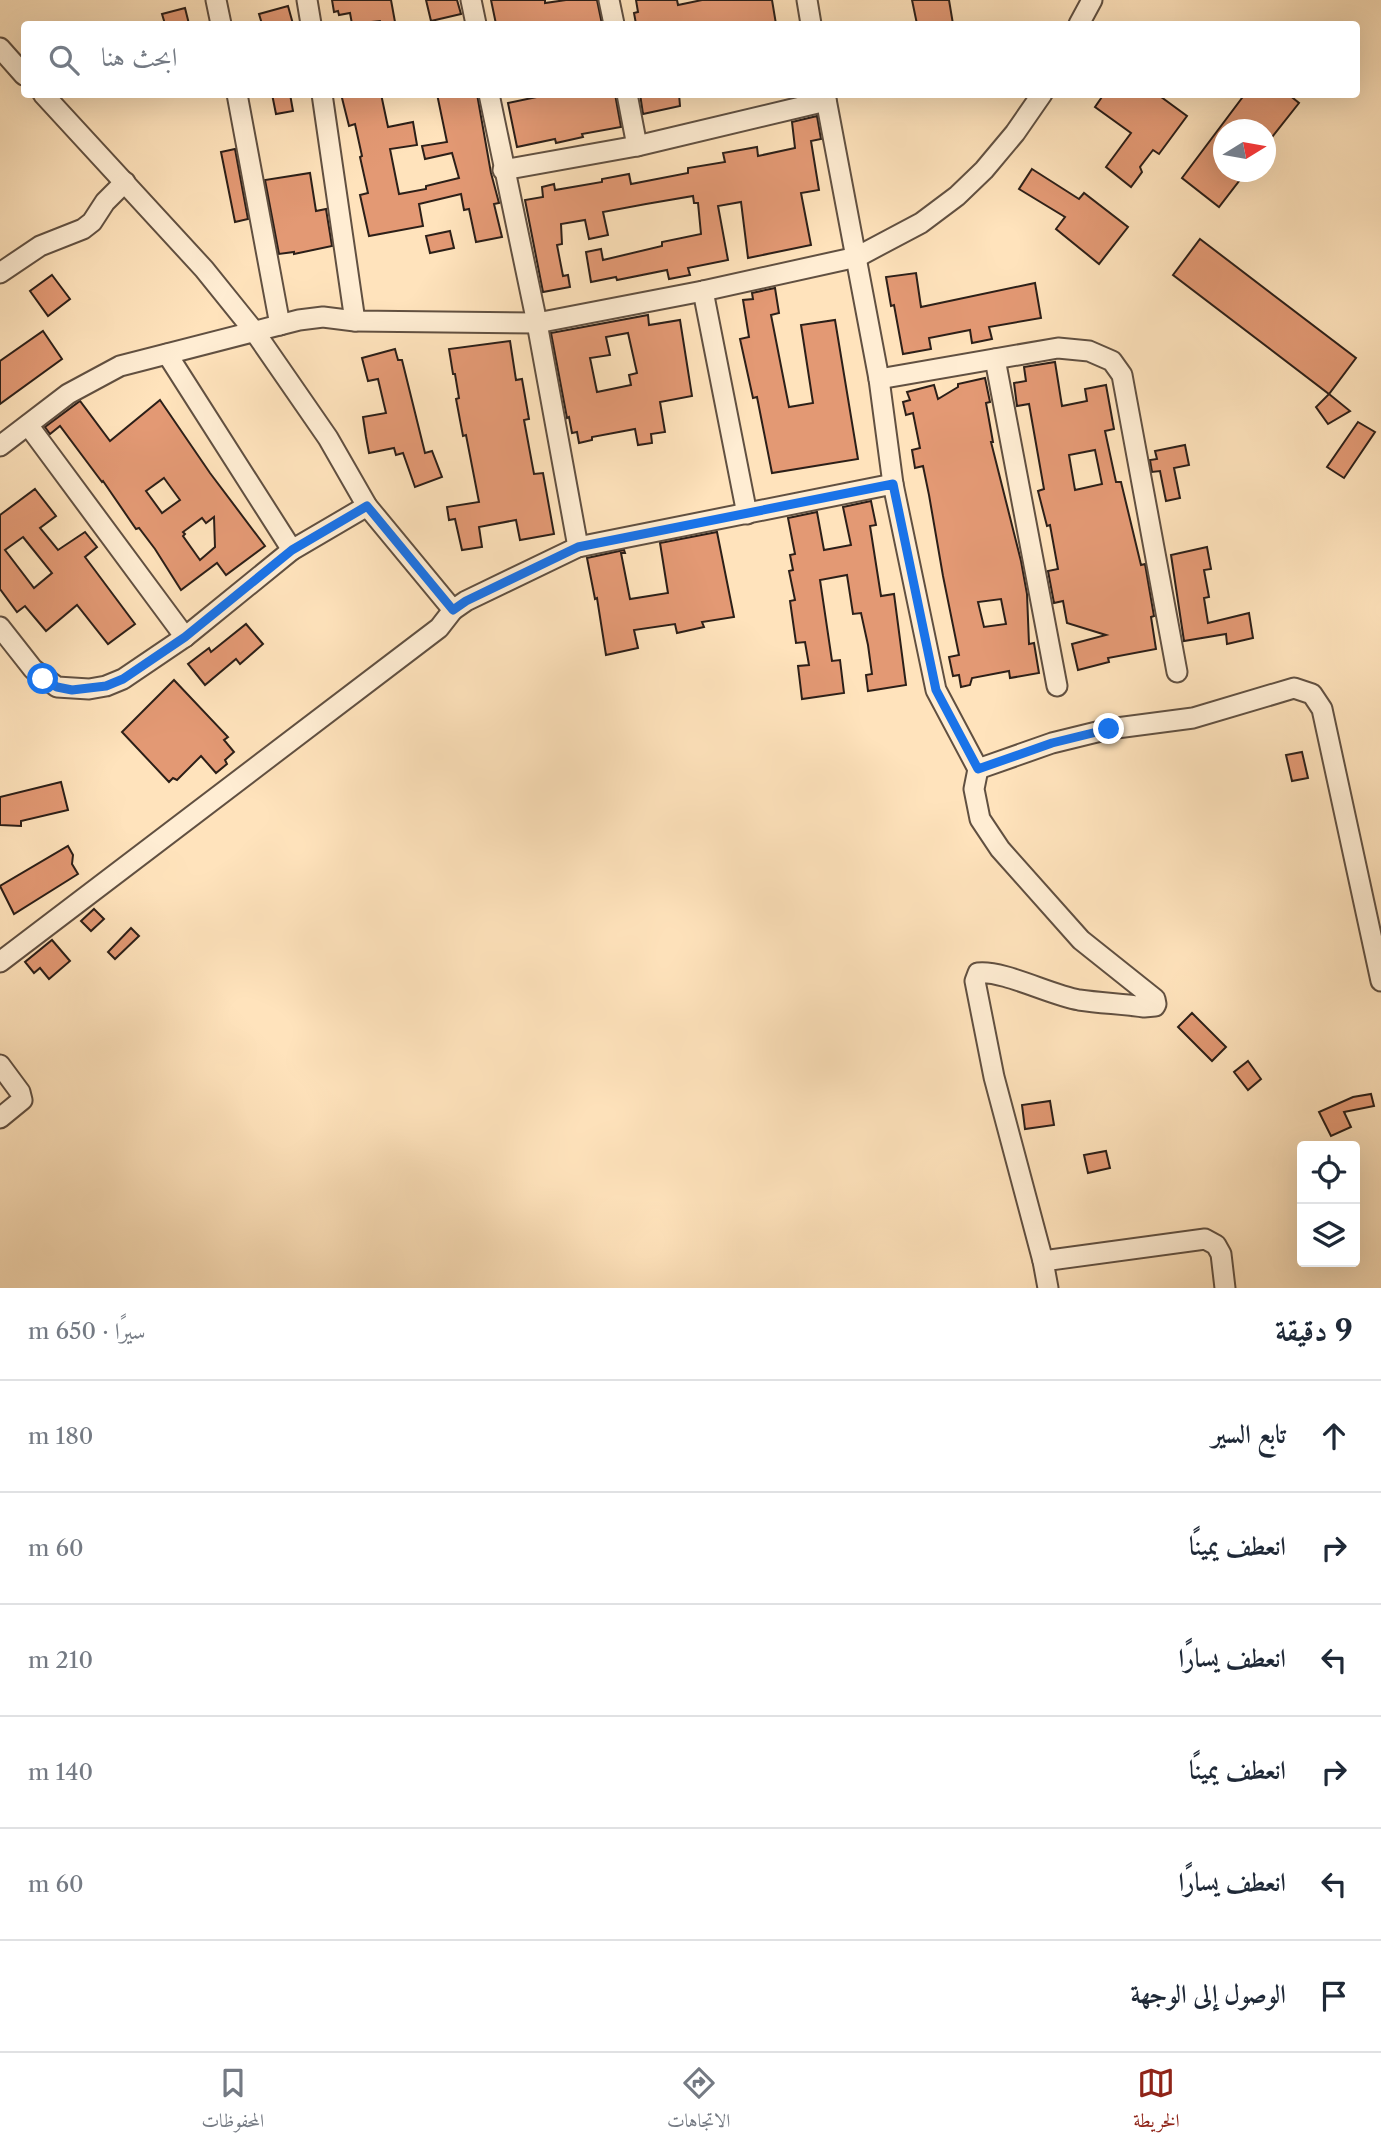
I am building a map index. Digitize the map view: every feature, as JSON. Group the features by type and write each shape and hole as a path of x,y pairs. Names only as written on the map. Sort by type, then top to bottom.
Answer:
{"street":[{"path":"216,0 220,21"},
{"path":"307,0 310,21"},
{"path":"471,0 475,21"},
{"path":"609,0 613,21"},
{"path":"807,0 810,21"},
{"path":"1081,21 1092,0"},
{"path":"0,48 21,72"},
{"path":"47,98 204,269 254,331 328,438 367,506 453,610"},
{"path":"238,98 280,325"},
{"path":"323,98 355,321"},
{"path":"490,98 537,323 578,547"},
{"path":"628,98 637,146"},
{"path":"503,170 637,146 826,98 857,257 893,484 936,690 978,769 974,789 980,819 1000,849 1081,940 1155,999 1156,1004 1144,1007 1080,1000 989,972 978,973 975,981 994,1077 1048,1288"},
{"path":"0,446 68,394 120,366 280,325 323,317 355,321 537,323 703,291 857,257 921,223 957,196 984,170 1039,98"},
{"path":"0,273 40,246 83,229 125,182"},
{"path":"703,291 747,514"},
{"path":"878,379 1058,348 1089,351 1112,361 1122,375 1177,672"},
{"path":"167,354 292,550"},
{"path":"995,359 1057,687"},
{"path":"28,425 185,637"},
{"path":"0,962 439,628 453,610 466,601 578,547 893,484"},
{"path":"0,627 43,679 57,687 72,690 98,688 123,679 185,637 292,550 367,506"},
{"path":"978,769 1052,743 1109,729 1193,718 1294,688 1312,694 1322,709 1381,981"},
{"path":"0,1065 20,1092 22,1100 0,1118"},
{"path":"1043,1261 1205,1239 1216,1245 1220,1254 1225,1288"}],"building":[{"path":"332,0 391,0 395,21 351,21 350,13 339,15 338,11 334,12"},
{"path":"426,0 457,0 461,14 431,21"},
{"path":"491,0 545,0 545,3 597,0 601,21 495,21"},
{"path":"636,0 677,0 678,5 702,0 772,0 776,21 635,21 634,13 638,12"},
{"path":"912,0 949,0 952,21 916,21"},
{"path":"288,6 292,21 261,21 259,14"},
{"path":"185,8 188,21 164,21 162,14"},
{"path":"273,98 291,98 293,111 276,114"},
{"path":"342,98 382,98 388,127 413,122 417,145 390,149 399,194 426,189 426,186 459,178 452,153 425,159 422,146 447,142 438,98 478,98 499,203 494,204 502,237 476,242 469,209 464,210 461,194 419,204 423,226 369,236 360,195 368,193 360,157 362,156 355,124 349,126"},
{"path":"532,98 616,98 621,127 582,134 583,137 556,143 555,139 517,147 508,103"},
{"path":"641,98 679,98 680,106 643,114"},
{"path":"1101,98 1162,98 1187,116 1159,154 1153,150 1140,167 1142,172 1131,187 1106,167 1131,133 1095,107"},
{"path":"1242,98 1293,98 1299,103 1276,132 1276,119 1226,119"},
{"path":"817,116 821,139 811,141 819,190 801,193 811,245 748,258 741,202 718,206 728,260 688,268 690,275 669,279 667,270 591,282 586,252 601,249 603,260 662,246 662,242 701,234 698,203 694,203 693,196 646,204 603,212 608,235 589,239 585,220 561,224 562,244 557,245 563,276 568,275 570,287 543,292 525,200 543,197 542,187 554,184 555,190 602,182 602,179 629,174 631,184 688,173 688,168 725,162 723,153 757,147 758,156 795,148 792,122"},
{"path":"1213,137 1213,182 1238,182 1219,207 1182,178"},
{"path":"235,149 248,219 235,222 221,152"},
{"path":"1032,169 1079,199 1084,193 1128,227 1099,264 1056,229 1065,217 1019,189"},
{"path":"310,173 316,211 326,209 332,246 294,254 279,254 265,180"},
{"path":"450,231 454,248 430,253 426,236"},
{"path":"1200,239 1356,358 1329,394 1173,275"},
{"path":"916,273 921,307 1035,283 1041,318 989,327 992,339 972,343 970,330 929,338 931,349 903,354 886,277"},
{"path":"52,275 70,299 48,316 30,291"},
{"path":"775,288 779,313 771,315 789,407 813,403 801,325 835,320 858,459 772,473 757,397 753,398 740,339 749,337 743,300 753,299 752,293"},
{"path":"648,315 649,325 680,320 692,396 660,402 665,432 651,434 652,443 638,445 635,429 592,437 592,440 579,443 577,432 572,433 569,417 567,418 551,333","holes":["628,333 637,373 629,375 631,385 597,392 590,358 610,355 606,337"]},
{"path":"43,331 62,359 0,404 0,361"},
{"path":"510,341 516,380 522,379 529,419 524,420 534,474 543,473 554,534 520,540 516,520 479,527 482,547 462,550 455,519 449,520 447,507 479,502 466,435 463,436 449,349"},
{"path":"395,349 398,360 402,360 425,453 432,451 442,477 415,487 403,453 396,455 394,448 369,453 363,417 386,413 378,379 368,381 362,358"},
{"path":"1055,362 1062,406 1087,401 1085,389 1106,385 1114,429 1105,431 1116,482 1121,482 1141,565 1145,564 1154,616 1151,617 1156,649 1108,658 1109,662 1078,670 1072,644 1106,635 1067,623 1063,601 1054,603 1048,571 1058,569 1050,525 1047,526 1038,491 1044,489 1029,404 1017,406 1014,383 1026,381 1024,367","holes":["1095,450 1102,484 1075,490 1069,455"]},
{"path":"985,378 990,402 986,403 991,442 1021,561 1027,594 1029,644 1034,643 1039,673 1010,678 1009,671 972,678 970,685 961,687 959,675 953,676 949,657 959,655 923,466 915,468 912,450 920,448 913,413 906,415 903,402 910,400 907,392 934,385 938,399 958,387 958,384","holes":["1001,599 1006,624 984,627 978,602"]},
{"path":"1329,394 1350,411 1328,424 1316,407"},
{"path":"160,400 265,546 226,575 217,563 181,590 155,549 139,528 136,529 60,426 50,434 45,427 80,401 110,441","holes":["164,478 180,500 162,513 146,491","214,517 215,547 200,560 183,532 202,518 206,523"]},
{"path":"1358,422 1375,432 1344,478 1327,467"},
{"path":"1185,445 1189,465 1174,468 1180,498 1166,501 1160,471 1152,472 1150,460 1157,459 1155,451"},
{"path":"35,489 56,516 40,528 58,550 85,532 97,547 85,557 135,624 108,644 77,605 46,631 25,606 17,612 0,589 0,515","holes":["23,537 52,573 34,588 5,550"]},
{"path":"871,501 876,525 870,526 881,596 894,594 906,685 868,691 866,675 872,674 868,645 861,613 853,614 847,575 820,580 832,661 840,660 844,693 802,699 798,666 809,665 805,642 796,643 790,601 795,600 789,571 793,570 790,555 795,554 788,518 817,512 824,550 851,545 843,507"},
{"path":"717,532 734,617 702,622 704,627 677,633 675,624 634,630 638,648 606,655 597,598 595,599 587,558 624,550 625,553 621,553 630,599 668,593 660,543"},
{"path":"1207,547 1211,569 1204,570 1209,597 1204,598 1208,623 1249,613 1253,638 1227,644 1226,634 1184,641 1171,555"},
{"path":"246,624 263,644 240,664 236,659 205,685 188,664 209,648 211,652"},
{"path":"174,680 228,737 224,740 234,752 225,760 227,764 216,773 201,756 177,780 173,778 169,782 122,732"},
{"path":"1302,752 1308,778 1292,781 1286,755"},
{"path":"61,782 68,810 21,821 21,826 0,825 0,797"},
{"path":"68,846 73,855 72,864 78,874 14,914 0,886"},
{"path":"94,909 104,919 91,931 81,921"},
{"path":"131,928 139,936 115,959 108,952"},
{"path":"52,940 70,961 49,979 40,968 34,973 25,962"},
{"path":"1192,1013 1226,1047 1212,1061 1178,1027"},
{"path":"1248,1061 1261,1079 1248,1090 1234,1072"},
{"path":"1371,1094 1374,1106 1344,1112 1351,1127 1331,1136 1319,1112 1353,1097"},
{"path":"1050,1101 1054,1125 1025,1129 1022,1105"},
{"path":"1106,1151 1110,1168 1088,1173 1084,1155"}],"route":[{"path":"43,679 57,687 72,690 106,686 123,679 185,637 292,550 367,506 453,610 466,601 578,547 893,484 936,690 978,769 1052,743 1109,729"}]}
